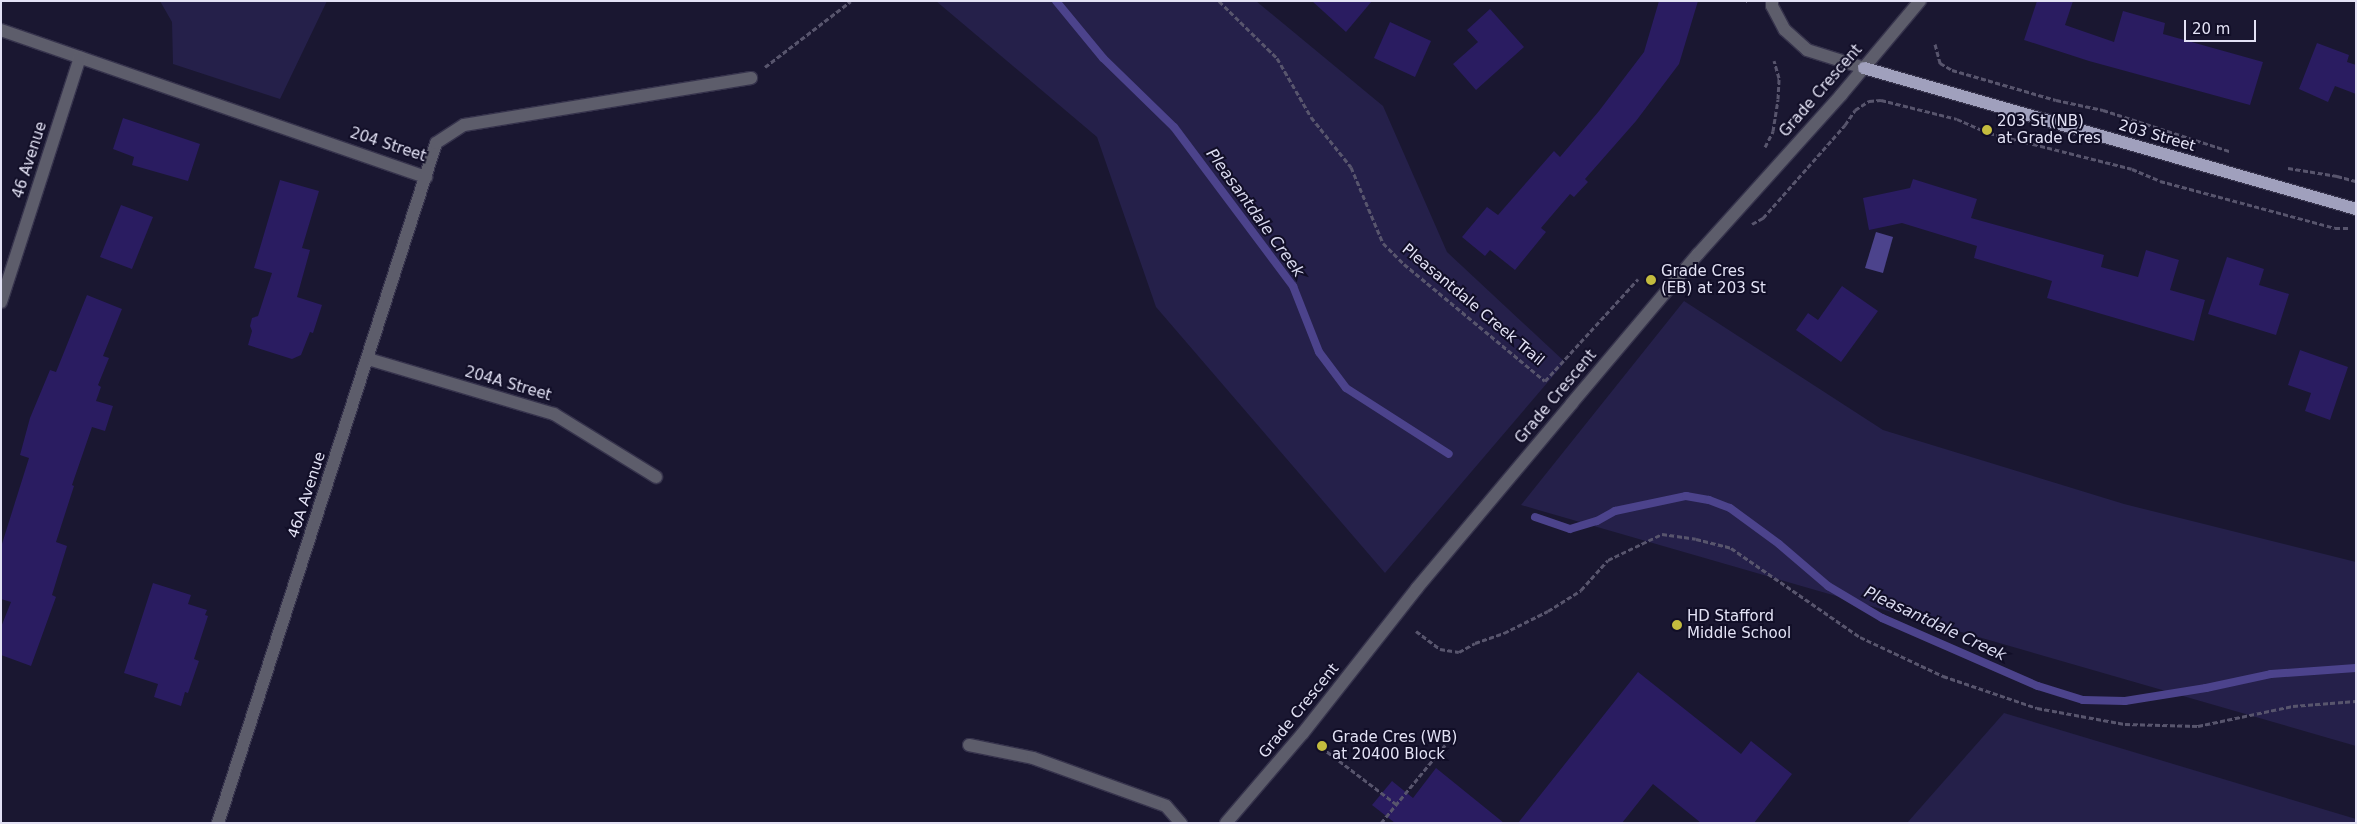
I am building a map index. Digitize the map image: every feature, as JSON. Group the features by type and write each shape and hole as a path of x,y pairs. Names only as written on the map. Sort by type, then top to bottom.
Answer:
{"main road":[{"name":"203 Street","path":"1864,68 2356,209"}],"street":[{"path":"1772,1 1772,6 1785,30 1807,50 1864,68"},
{"name":"Grade Crescent","path":"1226,823 1303,733 1417,588 1691,261 1864,68 1920,1"},
{"name":"204 Street","path":"1,30 426,177 436,143 464,125 750,78"},
{"name":"46 Avenue","path":"1,302 80,57"},
{"name":"46A Avenue","path":"218,823 426,177"},
{"name":"204A Street","path":"368,359 554,414 656,477"},
{"path":"968,745 1033,758 1166,806 1181,823"}],"path":[{"path":"750,78 851,1"},
{"name":"Pleasantdale Creek Trail","path":"1219,1 1277,58 1311,117 1351,167 1383,243 1404,264 1545,381 1638,279"},
{"path":"1935,44 1940,63 1952,70 2056,100 2103,110 2225,150"},
{"path":"1765,147 1774,131 1778,99 1779,78 1774,61"},
{"path":"1763,218 1845,125 1855,110 1869,102 1881,100 1957,119 1989,133 2132,169 2160,182 2335,228 2356,228"},
{"path":"2294,170 2337,176 2356,181"},
{"path":"1416,630 1440,649 1459,652 1475,643 1504,633 1548,611 1581,590 1608,560 1662,534 1696,539 1730,548 1860,638 1943,676 2037,708 2124,724 2198,726 2293,706 2356,701"},
{"path":"1380,823 1445,745"},
{"path":"1321,747 1396,804"}],"shaded area":[{"path":"160,1 327,1 280,99 173,64 172,22"},
{"path":"936,1 1256,1 1383,106 1447,252 1565,362 1385,573 1156,307 1097,137"},
{"path":"1876,232 1893,237 1883,273 1865,268"},
{"path":"1684,301 1883,430 2124,504 2356,562 2356,746 1521,505"},
{"path":"2004,713 2356,819 2356,823 1907,823"}],"building":[{"path":"1312,1 1372,1 1346,32"},
{"path":"1659,1 1698,1 1679,64 1636,121 1585,179 1588,182 1574,197 1570,194 1541,228 1546,232 1515,270 1490,250 1485,256 1462,237 1487,207 1498,215 1554,151 1560,157 1599,111 1644,52"},
{"path":"2037,1 2073,1 2065,25 2114,42 2123,11 2165,23 2163,34 2263,62 2250,105 2089,61 2024,40"},
{"path":"1490,9 1524,47 1476,90 1453,64 1478,42 1467,30"},
{"path":"1390,22 1431,41 1415,77 1374,58"},
{"path":"2317,43 2349,55 2347,62 2356,65 2356,94 2335,86 2328,102 2299,89"},
{"path":"123,118 200,144 188,181 132,165 134,157 113,149"},
{"path":"1913,179 1977,199 1971,218 2104,255 2101,267 2138,277 2146,250 2179,260 2170,290 2205,300 2194,341 2047,298 2052,281 1974,258 1977,246 1902,223 1869,230 1863,198 1910,188"},
{"path":"280,180 319,191 302,248 310,250 297,297 322,305 313,333 310,332 301,355 292,359 248,345 252,331 250,326 252,318 258,316 272,273 254,268"},
{"path":"121,205 153,217 132,269 100,257"},
{"path":"2227,257 2264,269 2259,285 2289,294 2276,335 2208,314"},
{"path":"1842,286 1878,311 1841,362 1796,330 1808,313 1818,320"},
{"path":"87,295 122,309 103,356 109,358 98,385 101,387 96,401 113,406 105,431 92,427 72,485 74,486 56,542 67,546 52,595 56,597 31,666 1,655 1,627 11,602 1,599 1,547 29,458 20,455 30,418 50,370 56,372"},
{"path":"2300,350 2348,367 2330,420 2305,411 2311,393 2288,385"},
{"path":"153,583 191,595 188,604 207,610 205,615 208,616 194,659 199,661 188,693 185,692 181,706 154,697 158,684 124,673"},
{"path":"1638,672 1741,754 1751,741 1792,774 1754,823 1701,823 1653,784 1622,823 1518,823"},
{"path":"1436,768 1504,823 1395,823 1372,805 1392,781 1413,798"}],"waterway":[{"name":"Pleasantdale Creek","path":"1056,1 1103,58 1174,127 1293,286 1319,352 1346,388 1449,454"},
{"name":"Pleasantdale Creek","path":"1535,517 1570,529 1597,521 1615,511 1686,496 1709,500 1730,508 1779,544 1828,586 1882,618 2038,686 2083,700 2125,701 2206,688 2271,674 2356,668"}],"place":[{"name":"203 St (NB) at Grade Cres","path":"1987,130"},
{"name":"Grade Cres (EB) at 203 St","path":"1651,280"},
{"name":"HD Stafford Middle School","path":"1677,625"},
{"name":"Grade Cres (WB) at 20400 Block","path":"1322,746"}]}
